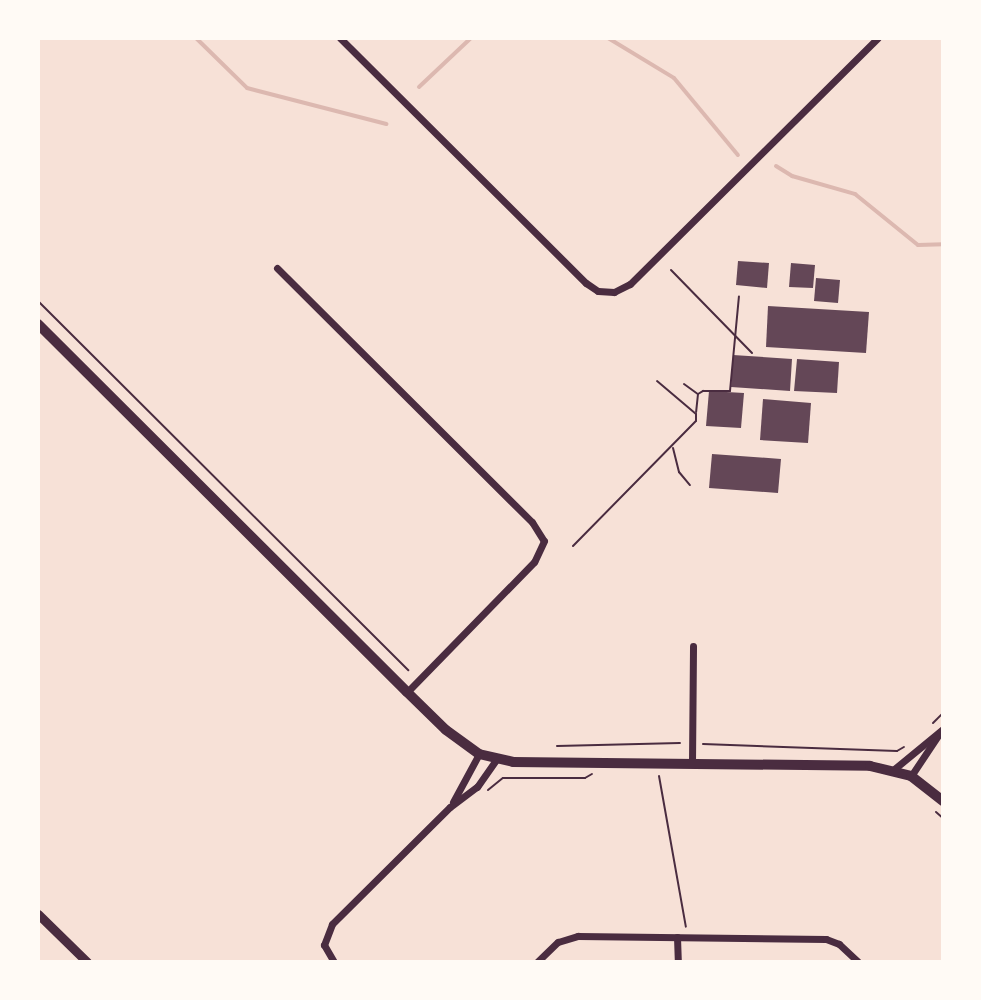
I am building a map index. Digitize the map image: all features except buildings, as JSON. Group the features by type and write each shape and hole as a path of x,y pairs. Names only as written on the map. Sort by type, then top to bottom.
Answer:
{"main road":[{"path":"38,324 407,692 446,730 479,754 496,760 836,764 893,770 911,776 943,801"}],"street":[{"path":"340,38 586,283 598,291 614,292 630,284 878,38"},
{"path":"277,268 532,522 544,541 534,562 407,692"},
{"path":"692,763 693,646"},
{"path":"893,770 943,729"},
{"path":"911,776 943,729"},
{"path":"450,807 479,754"},
{"path":"331,959 324,941 329,928 450,807 477,787 496,760"},
{"path":"38,914 87,962"},
{"path":"537,962 558,942 570,937 826,939 839,944 858,962"},
{"path":"677,937 678,962"}],"path":[{"path":"671,270 752,353"},
{"path":"698,394 703,391 730,391 739,296"},
{"path":"38,301 408,670"},
{"path":"657,381 696,414"},
{"path":"684,384 698,394"},
{"path":"690,485 679,472 670,445 696,421 698,394"},
{"path":"573,546 673,448"},
{"path":"933,723 943,713"},
{"path":"557,746 683,743"},
{"path":"702,744 897,751 912,743"},
{"path":"659,763 658,784 687,929"},
{"path":"486,792 503,778 585,778 593,774"},
{"path":"934,809 943,818"}],"waterway":[{"path":"196,38 247,88 386,124"},
{"path":"419,87 471,38"},
{"path":"608,38 674,78 738,155"},
{"path":"776,166 792,176 855,194 918,245 943,244"}]}
